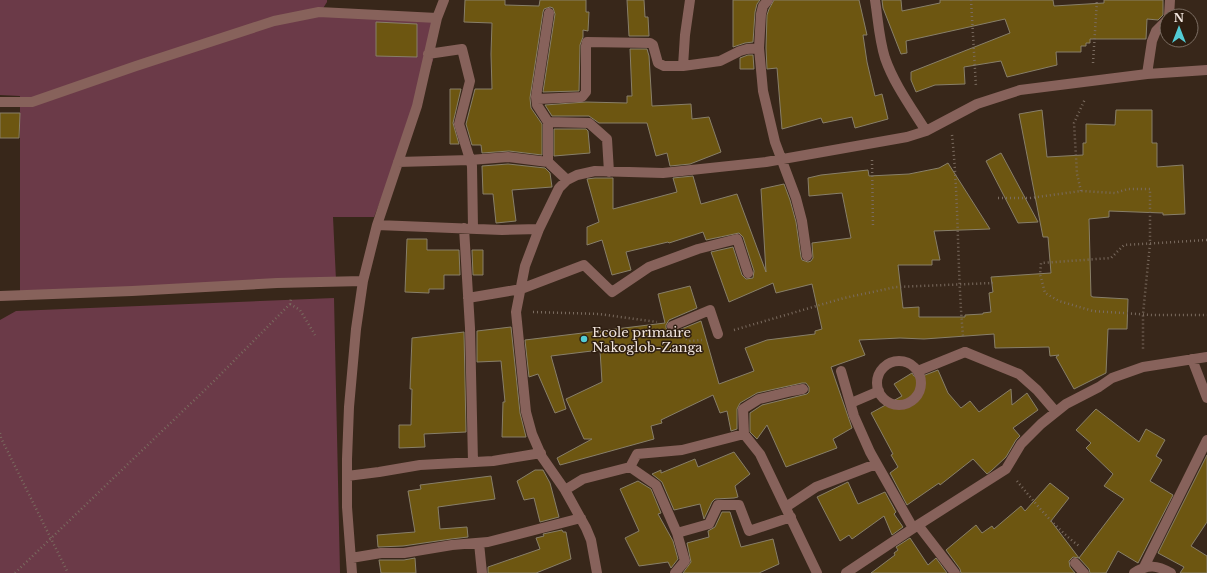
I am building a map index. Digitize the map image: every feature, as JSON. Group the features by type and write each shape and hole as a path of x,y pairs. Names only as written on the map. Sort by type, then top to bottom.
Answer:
{"street":[{"path":"352,573 347,507 349,407 356,329 363,281 377,225 417,106 437,18 444,0"},
{"path":"683,66 685,35 690,0"},
{"path":"768,0 763,6 761,14 759,48 763,91 775,142 796,198 802,221 807,256"},
{"path":"874,0 885,58 898,86 926,130"},
{"path":"0,102 32,102 274,21 319,12 437,18"},
{"path":"548,13 537,99 537,105 548,122 548,162"},
{"path":"1147,74 1152,41 1156,31 1159,28"},
{"path":"537,99 582,98 584,96 586,92 587,42 650,43 653,45 658,62 664,66 683,66 720,61 740,51 759,48"},
{"path":"428,54 462,50 470,81 459,124 472,166 468,228 468,298 473,462"},
{"path":"597,573 591,540 581,518 541,453 532,434 526,412 516,312 526,266 539,229 559,188 567,180 577,175 595,171 663,173 782,160 907,137 926,130 977,104 1020,90 1147,74 1207,70"},
{"path":"548,122 588,123 593,127 607,139 609,172"},
{"path":"398,162 470,160 508,157 548,162 567,180"},
{"path":"377,225 502,230 539,229"},
{"path":"468,298 521,289 584,265 612,292 649,267 698,249 737,239 748,273"},
{"path":"0,296 363,281"},
{"path":"672,326 710,310 718,334"},
{"path":"918,371 965,352 1020,374 1037,390 1056,412"},
{"path":"846,573 1006,469 1021,444 1041,424 1066,404 1099,387 1112,378 1143,367 1207,357"},
{"path":"1192,359 1207,398"},
{"path":"893,362 907,362 913,365 918,371 921,384 919,392 909,402 895,404 882,397 879,390 878,377 881,370 886,365 893,362"},
{"path":"841,371 854,416 876,464 915,527 956,573"},
{"path":"803,389 792,390 759,399 743,409 744,434 760,454 817,573"},
{"path":"851,403 879,390"},
{"path":"565,490 583,479 630,467 637,454 682,450 744,434"},
{"path":"1134,573 1144,567 1207,440"},
{"path":"347,476 420,465 493,461 541,453"},
{"path":"786,507 816,487 876,464"},
{"path":"630,467 656,485 677,533 685,562 675,573"},
{"path":"677,533 709,524 718,505 739,505 749,531 791,517"},
{"path":"351,558 381,553 404,553 452,545 488,542 581,518"},
{"path":"479,543 482,573"},
{"path":"1075,563 1084,573"},
{"path":"1144,567 1162,568 1171,573"}],"path":[{"path":"971,0 977,104"},
{"path":"950,118 956,172 957,220 965,352"},
{"path":"870,144 874,198 873,228"},
{"path":"998,198 1030,198 1081,191 1115,194 1128,189 1150,188 1150,244 1143,314 1143,367"},
{"path":"1207,240 1124,245 1111,258 1041,263 1040,274 1045,293 1059,301 1093,311 1143,314 1207,315"},
{"path":"15,573 212,383 290,304 295,283"},
{"path":"516,312 599,314 665,322 672,326 682,337 689,341 699,341 718,334 844,298 896,287 993,283"},
{"path":"290,304 300,310 316,335"},
{"path":"0,433 1,438 68,573"},
{"path":"1006,469 1047,516 1079,546 1068,555 1075,563"}],"shaded area":[{"path":"0,0 327,0 320,13 437,15 433,60 418,106 374,217 333,217 336,280 20,295 20,96 0,95"},
{"path":"334,298 340,573 0,573 0,320 16,311"}],"building":[{"path":"465,0 505,0 505,5 539,6 540,0 586,0 586,12 589,12 588,31 583,30 583,37 580,45 579,91 543,92 555,14 553,8 550,7 544,9 543,12 530,98 531,108 542,124 542,155 509,151 482,153 481,145 472,145 466,124 475,89 492,89 492,23 464,22"},
{"path":"627,0 644,0 645,17 648,17 649,36 629,36"},
{"path":"733,0 760,0 757,4 755,12 753,42 733,47"},
{"path":"774,0 859,0 867,35 863,35 867,62 875,96 882,94 888,119 855,128 852,117 823,123 821,118 782,129 777,68 767,69 767,15"},
{"path":"882,0 901,0 902,11 940,3 940,0 1053,0 1054,6 1104,3 1104,0 1163,0 1163,8 1159,8 1159,19 1147,19 1146,39 1090,39 1090,43 1086,43 1086,46 1081,46 1081,52 1056,52 1057,65 1007,77 1001,61 964,67 965,84 935,85 916,92 911,80 911,72 1010,33 1005,19 906,41 907,53 901,54 883,8"},
{"path":"376,22 417,24 417,57 376,56"},
{"path":"630,49 647,49 649,56 652,106 691,104 692,119 709,117 721,152 690,164 670,166 667,153 656,156 647,123 599,123 589,116 552,116 545,105 586,102 627,103 627,96 632,96"},
{"path":"753,55 754,69 740,69 740,58"},
{"path":"450,89 461,89 453,123 459,144 450,144"},
{"path":"1042,110 1047,157 1083,155 1083,143 1086,143 1086,124 1115,125 1116,110 1152,110 1152,143 1157,143 1157,167 1183,165 1185,214 1163,215 1163,213 1109,211 1109,217 1089,219 1091,296 1128,299 1127,329 1108,329 1106,373 1074,389 1056,357 1059,355 1050,356 1049,347 995,348 994,334 924,339 900,338 859,340 865,355 831,367 852,428 833,439 837,448 786,467 767,425 757,439 750,432 750,413 762,405 807,394 809,392 809,387 806,383 802,383 757,393 740,403 737,409 737,429 731,431 727,411 720,413 713,395 661,420 662,423 651,426 654,439 560,465 557,458 592,439 584,439 566,399 602,382 600,350 551,356 566,409 555,413 538,374 529,377 525,340 665,323 658,294 690,286 697,308 669,320 666,328 668,331 674,332 701,321 719,384 754,371 745,348 767,340 815,334 815,331 822,329 812,284 776,293 773,283 729,302 711,252 733,247 742,275 746,279 753,278 754,271 743,237 739,233 706,240 703,232 669,243 626,252 631,270 612,275 602,240 587,245 587,227 599,222 587,179 613,178 613,209 677,192 673,178 693,176 701,204 737,194 766,272 761,189 784,184 796,222 801,257 802,260 808,262 813,258 812,243 851,238 842,193 809,196 808,178 821,175 868,170 869,176 909,174 939,168 948,163 990,229 934,231 940,260 932,260 932,265 898,265 903,308 919,307 919,317 965,317 965,315 991,312 989,293 993,292 991,277 1051,273 1048,237 1043,237 1019,114"},
{"path":"0,113 20,113 19,138 0,138"},
{"path":"554,129 586,129 588,131 590,153 554,156"},
{"path":"1001,153 1038,222 1018,223 986,161"},
{"path":"508,164 545,168 550,173 552,187 512,190 516,221 496,223 493,194 483,194 482,166"},
{"path":"407,239 427,239 427,250 459,250 460,275 444,275 444,289 429,289 429,293 405,292"},
{"path":"472,250 483,250 483,275 473,275"},
{"path":"511,327 520,413 526,437 502,437 503,402 505,402 501,361 477,362 477,331"},
{"path":"464,332 466,432 424,434 425,447 399,448 399,425 411,425 412,389 410,389 412,338"},
{"path":"938,370 948,393 961,408 970,401 979,412 1011,389 1012,405 1027,393 1038,410 1013,428 1020,436 1006,457 987,474 973,459 940,485 939,483 907,505 890,473 898,467 891,455 893,454 871,413 902,396 894,384 912,373 914,376 920,377"},
{"path":"1096,409 1139,442 1146,429 1165,440 1156,456 1162,460 1150,481 1173,495 1138,563 1118,551 1106,573 1090,573 1089,569 1079,558 1124,499 1104,486 1113,474 1086,448 1091,443 1076,430"},
{"path":"734,452 750,474 735,486 738,497 715,499 704,519 700,504 674,510 662,482 652,474 661,470 661,473 695,459 698,467"},
{"path":"1207,455 1207,522 1191,546 1207,556 1207,573 1180,573 1184,567 1158,553"},
{"path":"535,470 543,470 550,483 559,517 540,522 534,498 524,500 517,481"},
{"path":"491,476 495,499 438,507 440,529 467,527 468,537 403,546 378,547 377,535 415,532 408,491 421,489 420,485"},
{"path":"638,481 651,489 661,513 658,514 673,541 678,559 671,568 668,562 639,566 625,538 639,531 620,489"},
{"path":"848,482 858,504 885,492 896,512 894,514 903,527 892,535 884,516 852,539 849,535 840,541 817,497"},
{"path":"1050,483 1069,498 1051,521 1079,558 1073,557 1069,561 1070,567 1075,573 961,573 960,569 946,550 976,525 982,533 992,526 994,529 1021,506 1025,511"},
{"path":"722,512 730,512 741,547 773,539 779,564 759,573 683,573 691,562 687,543 709,537 708,531 715,527"},
{"path":"562,530 563,532 566,532 571,559 536,573 488,573 488,567 540,549 536,538 544,536 543,534"},
{"path":"910,538 928,565 936,558 947,573 871,573 895,555 894,553 898,550 896,547"},
{"path":"415,558 416,573 381,573 379,560 404,560"}],"place":[{"name":"Ecole primaire Nakoglob-Zanga","path":"584,339"}]}
